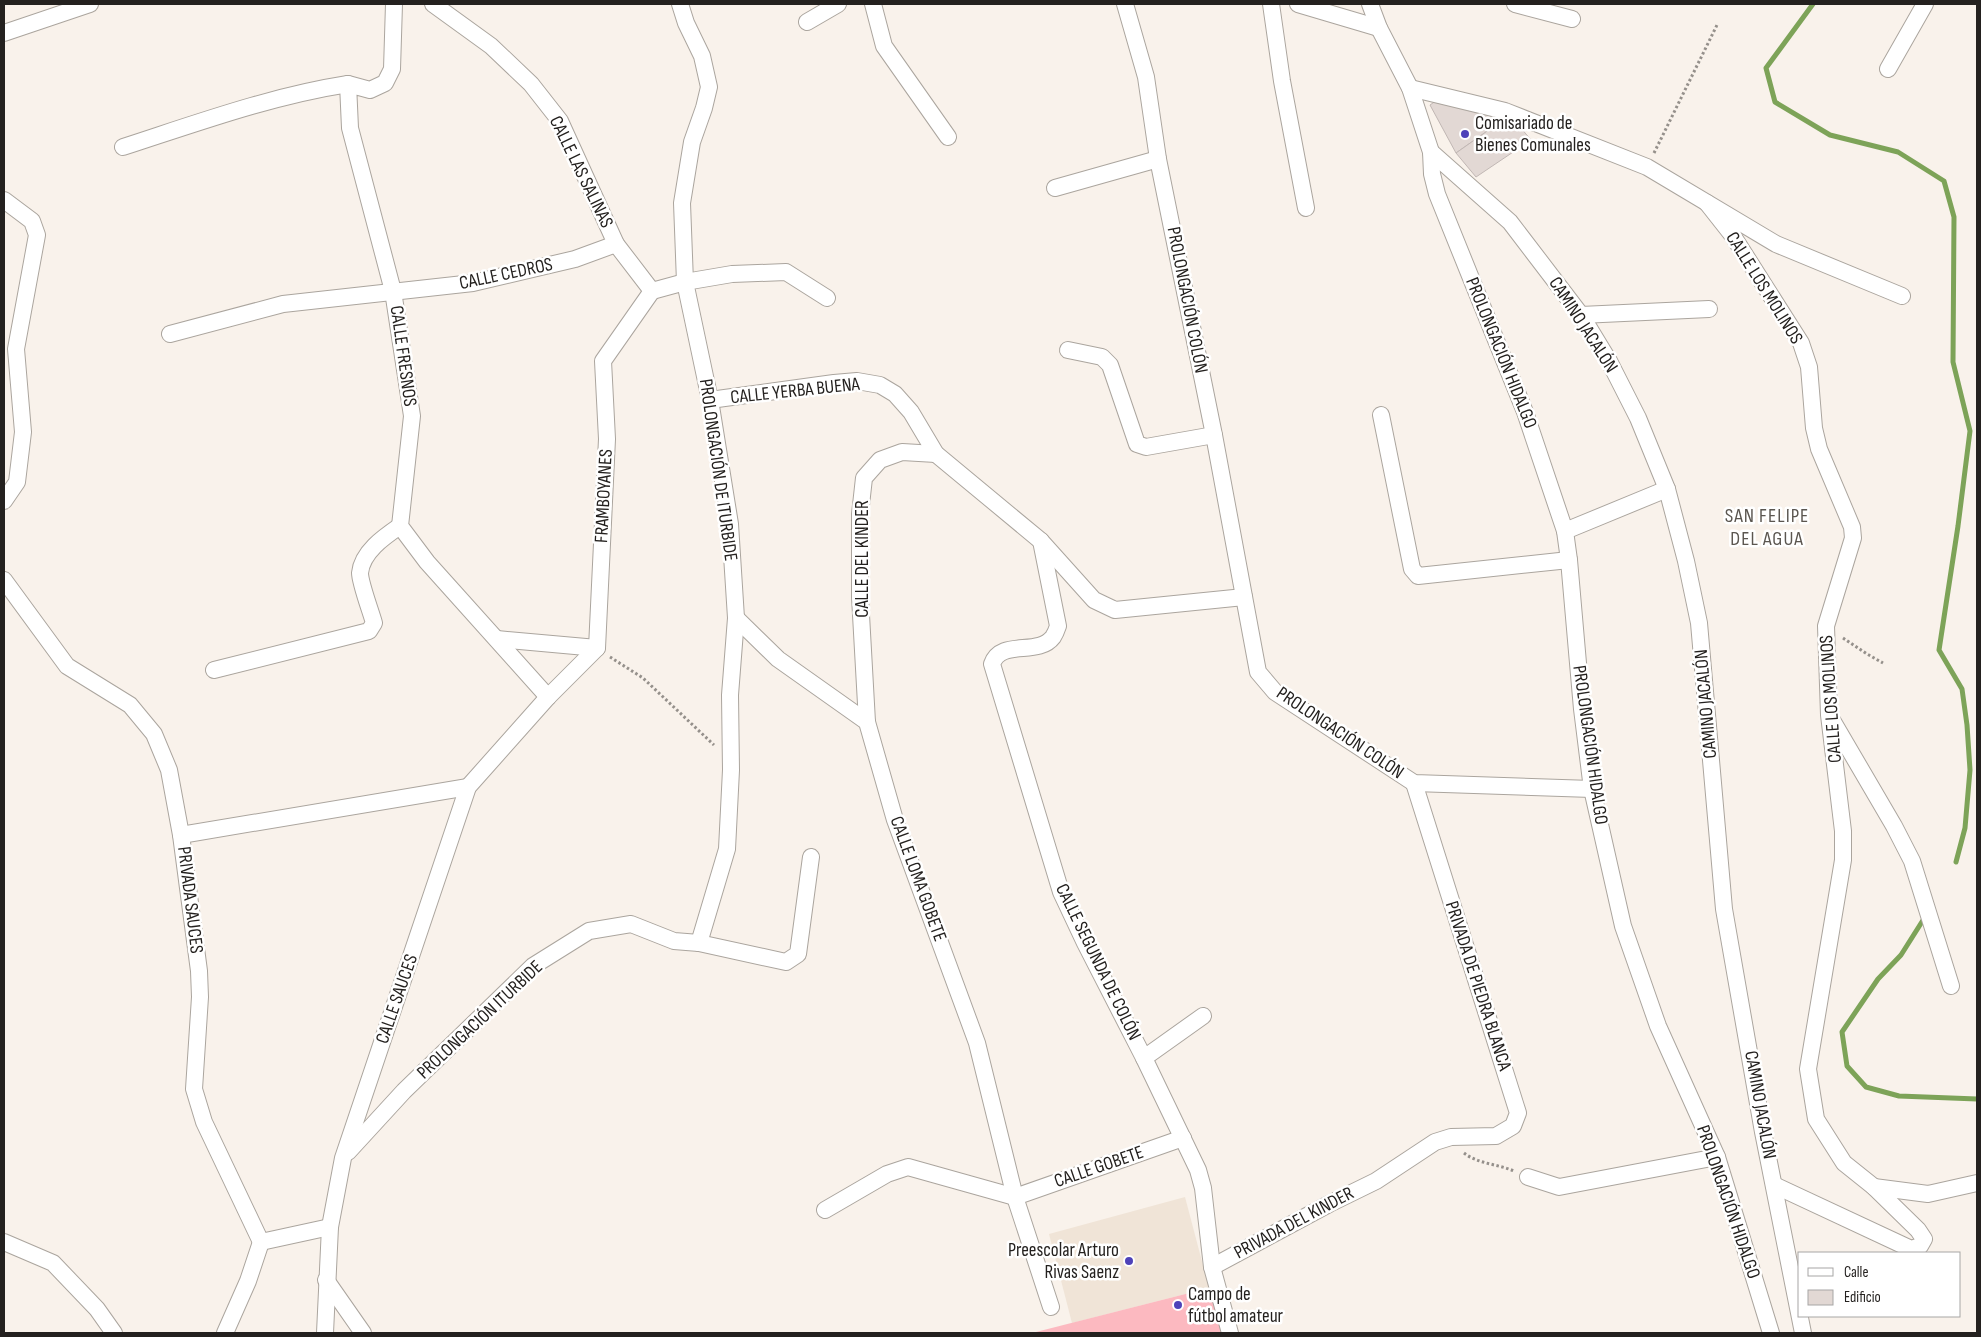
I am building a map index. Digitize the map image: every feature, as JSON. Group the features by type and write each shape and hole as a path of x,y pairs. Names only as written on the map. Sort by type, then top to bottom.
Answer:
{"street":[{"path":"4,33 90,4"},
{"path":"123,147 236,110 309,90 348,84 370,90 385,83 392,69 394,4"},
{"name":"CALLE LAS SALINAS","path":"433,4 491,46 531,84 560,121 616,244"},
{"name":"PROLONGACIÓN DE ITURBIDE","path":"680,4 686,23 702,56 709,87 692,142 682,202 685,282 710,400 730,524 736,618 730,695 731,770 727,850 699,943"},
{"path":"807,22 838,4"},
{"path":"873,4 884,46 948,137"},
{"name":"PROLONGACIÓN COLÓN","path":"1125,4 1146,77 1158,159 1214,435 1258,672 1275,692 1414,783 1592,789"},
{"path":"1271,4 1282,82 1306,208"},
{"path":"1298,4 1379,28"},
{"name":"PROLONGACIÓN HIDALGO","path":"1370,4 1379,28 1410,88 1431,152 1432,174 1437,194 1526,412 1565,531 1570,560 1582,709 1592,789 1623,926 1658,1026 1717,1157 1771,1333"},
{"path":"1515,4 1572,18"},
{"path":"1888,69 1925,4"},
{"name":"CALLE FRESNOS","path":"348,84 350,128 393,292 412,416 400,526"},
{"path":"1410,88 1505,112 1647,166 1707,203"},
{"name":"CAMINO JACALÓN","path":"1431,152 1510,222 1581,315 1609,361 1638,418 1667,489 1686,561 1699,623 1724,909 1798,1308"},
{"path":"1055,188 1158,159"},
{"path":"4,200 32,221 37,235 16,349 23,432 17,482 4,501"},
{"name":"CALLE LOS MOLINOS","path":"1707,203 1776,244 1902,296"},
{"name":"CALLE LOS MOLINOS","path":"1707,203 1733,236 1801,344 1809,367 1814,428 1819,449 1852,527 1853,538 1826,626 1829,716 1843,831 1843,860 1808,1069 1816,1120 1844,1163 1874,1187 1918,1230 1924,1239 1920,1246 1911,1249 1774,1186"},
{"path":"616,244 652,291 685,282 732,274 786,272 827,298"},
{"name":"CALLE CEDROS","path":"170,334 283,304 473,283 575,259 616,244"},
{"name":"FRAMBOYANES","path":"597,648 607,439 603,361 652,291"},
{"path":"1581,315 1708,309"},
{"path":"1068,350 1102,357 1110,365 1137,444 1146,447 1214,435"},
{"name":"CALLE YERBA BUENA","path":"710,400 842,382 857,381 880,385 895,394 910,412 936,454"},
{"path":"1381,415 1412,569 1418,576 1570,560"},
{"name":"CALLE DEL KINDER","path":"867,722 860,588 860,514 864,478 880,460 902,452 936,454"},
{"path":"936,454 1041,541 1094,600 1115,610 1244,597"},
{"path":"1565,531 1667,489"},
{"path":"214,670 370,631 374,623 360,574 365,556 387,535 400,526 427,562 548,697 597,648"},
{"name":"CALLE SEGUNDA DE COLÓN","path":"1041,541 1058,626 1053,637 1042,645 1002,651 995,656 992,664 1061,892 1198,1170 1203,1188 1212,1267 1230,1333"},
{"path":"4,580 67,666 130,705 154,734 169,770 181,834"},
{"path":"736,618 778,659 867,722"},
{"path":"497,638 597,648"},
{"name":"CALLE SAUCES","path":"325,1333 330,1226 343,1158 468,787 548,697"},
{"path":"1829,716 1894,826 1912,861 1951,986"},
{"name":"CALLE LOMA GOBETE","path":"867,722 895,820 977,1043 1015,1197"},
{"name":"PRIVADA DE PIEDRA BLANCA","path":"1414,783 1518,1112 1513,1126 1496,1136 1451,1136"},
{"name":"PRIVADA SAUCES","path":"261,1242 204,1122 194,1089 200,997 199,971 181,834 468,787"},
{"name":"PROLONGACIÓN ITURBIDE","path":"343,1158 404,1092 533,966 589,931 630,924 674,941 699,943 786,962 798,954 811,857"},
{"path":"1144,1058 1203,1016"},
{"name":"PRIVADA DEL KINDER","path":"1212,1267 1376,1181 1435,1142 1451,1136"},
{"name":"CALLE GOBETE","path":"1015,1197 1183,1138"},
{"path":"1528,1178 1558,1187 1717,1157"},
{"path":"825,1210 887,1174 908,1167 1015,1197 1051,1307"},
{"path":"1874,1187 1928,1194 1977,1183"},
{"path":"225,1333 248,1281 261,1242 330,1226"},
{"path":"4,1242 53,1263 97,1309 114,1333"},
{"path":"326,1280 363,1333"},
{"name":"CAMINO JACALÓN","path":"1800,1317 1803,1333"}],"path":[{"path":"1647,166 1716,25"},
{"path":"1826,626 1883,663"},
{"path":"597,648 642,678 715,745"},
{"path":"1451,1136 1462,1152 1470,1158 1505,1167 1528,1178"}],"shaded area":[{"name":"Preescolar Arturo Rivas Saenz","path":"1185,1197 1209,1288 1072,1323 1049,1234"},
{"name":"Campo de fútbol amateur","path":"1209,1288 1222,1333 1032,1333"}],"building":[{"name":"Comisariado de Bienes Comunales","path":"1440,98 1510,115 1456,153 1430,105"},
{"path":"1510,115 1531,140 1476,177 1456,153"}],"waterway":[{"path":"1813,4 1766,68 1775,102 1830,135 1898,152 1944,181 1954,217 1953,362 1970,431 1939,650 1962,689 1967,725 1970,770 1965,828 1956,862"},
{"path":"1925,917 1901,955 1878,979 1842,1032 1847,1066 1866,1087 1899,1096 1977,1099"}],"place":[{"name":"Comisariado de Bienes Comunales","path":"1465,134"},
{"name":"Preescolar Arturo Rivas Saenz","path":"1129,1261"},
{"name":"Campo de fútbol amateur","path":"1178,1305"}],"district":[{"name":"SAN FELIPE DEL AGUA","path":"1767,528"}]}
